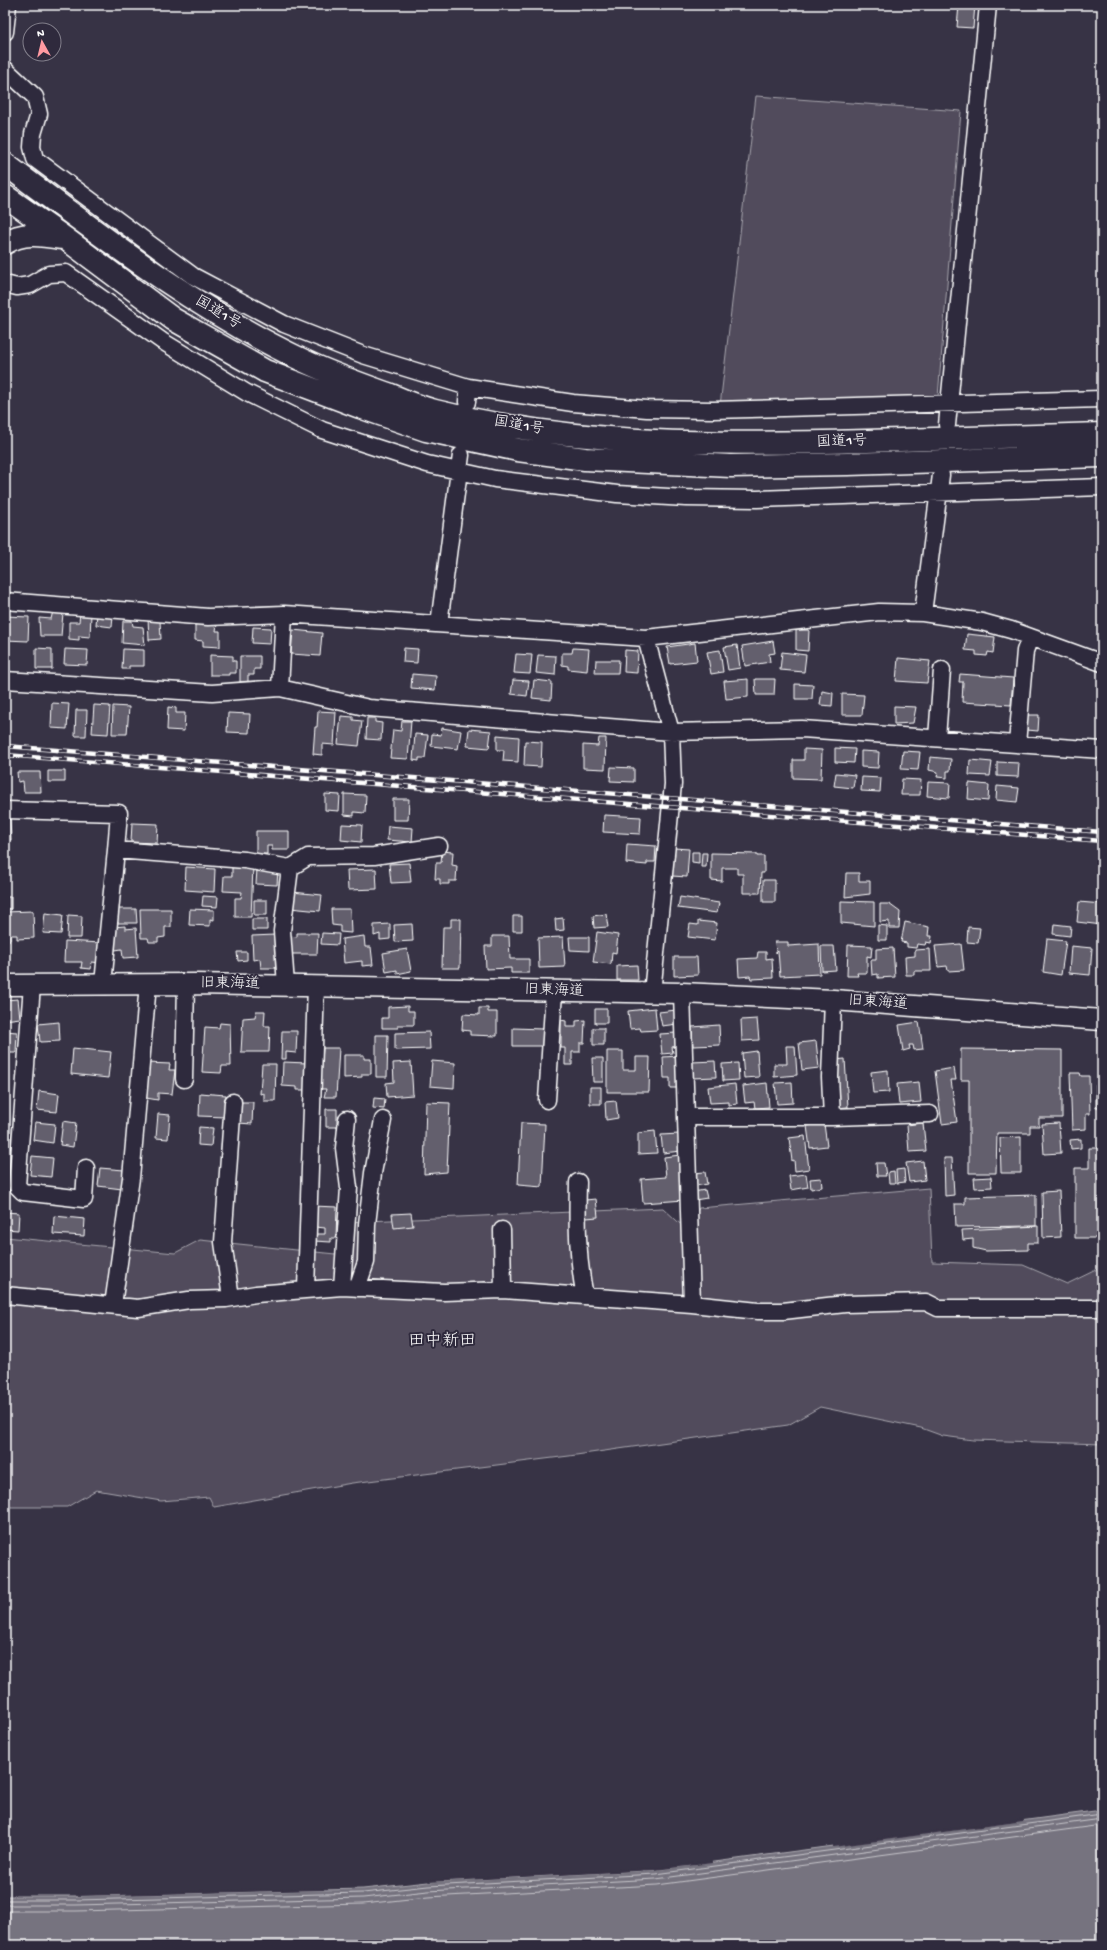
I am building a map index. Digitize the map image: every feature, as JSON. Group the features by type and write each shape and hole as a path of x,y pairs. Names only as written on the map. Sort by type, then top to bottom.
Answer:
{"highway":[{"name":"国道1号","path":"5,164 116,246 211,311 299,359 366,387 433,410 524,428 587,437 655,441 799,443 1102,434"},
{"name":"国道1号","path":"5,196 66,239 173,319 265,371 426,430 518,450 585,459 731,466 1102,456"},
{"path":"5,243 13,238 35,234 66,239"}],"main road":[{"name":"旧東海道","path":"5,985 286,985 554,992 682,993 833,1000 1102,1020"}],"street":[{"path":"5,32 8,5"},
{"path":"947,425 988,5"},
{"path":"5,69 35,97 39,114 33,134 32,147 35,159 194,276 284,324 468,394 647,409 720,410 1102,399"},
{"path":"5,284 17,287 30,285 49,274 66,273 162,341 247,393 322,430 427,464 495,479 617,494 686,498 757,499 1102,487"},
{"path":"439,624 460,455"},
{"path":"923,613 941,475"},
{"path":"5,601 208,617 284,614 646,638 879,612 923,613 982,622 1030,637 1102,663"},
{"path":"280,688 284,614"},
{"path":"1017,744 1025,651 1030,637"},
{"path":"646,638 671,732 673,784 652,993"},
{"path":"937,738 942,670"},
{"path":"5,680 212,693 280,688 369,708 671,732 802,728 1102,750"},
{"path":"5,810 119,813 103,984"},
{"path":"116,850 245,860 290,868 308,857 374,856 439,846"},
{"path":"286,985 282,931 290,868"},
{"path":"113,1305 131,1178 148,984"},
{"path":"184,1079 186,984"},
{"path":"32,986 17,1186 23,1192 84,1199 86,1168"},
{"path":"306,1290 316,986"},
{"path":"547,1100 554,992"},
{"path":"682,993 692,1304"},
{"path":"832,1117 830,1077 833,1000"},
{"path":"231,1298 223,1242 233,1102"},
{"path":"686,1117 832,1117 930,1114"},
{"path":"347,1119 344,1148 349,1188 350,1287"},
{"path":"350,1287 366,1262 366,1224 373,1172 383,1120"},
{"path":"578,1182 577,1239 580,1273 585,1296"},
{"path":"502,1230 502,1290"},
{"path":"5,1295 138,1308 189,1300 231,1298 350,1287 444,1292 502,1290 692,1304 758,1311 783,1311 845,1304 926,1302 938,1308 1102,1308"}],"shaded area":[{"path":"756,96 961,111 938,397 720,406"},
{"path":"929,1188 932,1262 1023,1265 1067,1284 1102,1267 1102,1444 973,1440 943,1436 921,1428 820,1407 788,1425 569,1456 352,1483 214,1507 209,1497 161,1501 96,1490 67,1507 5,1507 5,1237 175,1253 200,1240 335,1254 345,1222 663,1208 688,1231 699,1208"}],"water":[{"path":"1102,1810 1102,1945 5,1945 5,1896 76,1896 363,1889 428,1882 655,1870"}],"pier":[{"path":"1024,1819 1024,1821 833,1847 833,1845"},
{"path":"713,1861 713,1863 655,1870 428,1882 429,1880 655,1868"},
{"path":"324,1888 324,1890 76,1896 76,1894"}],"building":[{"path":"959,5 975,5 973,28 957,27"},
{"path":"53,611 63,613 61,636 40,636 39,618 51,619"},
{"path":"80,613 91,614 90,637 79,636 79,640 69,639 69,622 79,622"},
{"path":"97,613 113,615 112,627 96,625"},
{"path":"5,616 29,617 28,641 5,640"},
{"path":"157,617 157,621 160,621 161,639 149,640 148,618"},
{"path":"123,621 132,621 133,626 143,627 145,645 122,643"},
{"path":"195,624 217,624 216,631 220,631 220,647 203,646 203,641 195,640"},
{"path":"253,627 271,628 270,644 252,643"},
{"path":"293,630 322,633 320,656 291,654"},
{"path":"796,630 809,630 808,651 796,650"},
{"path":"967,634 995,637 993,653 988,652 987,656 976,655 976,651 965,650"},
{"path":"773,641 775,653 769,654 770,662 745,666 742,646"},
{"path":"695,643 697,661 670,664 667,647"},
{"path":"737,645 740,668 728,670 724,647"},
{"path":"36,648 52,649 52,669 36,669"},
{"path":"404,648 418,649 417,663 403,662"},
{"path":"573,648 589,649 587,671 568,669 568,666 562,665 562,653 572,653"},
{"path":"65,649 88,650 87,665 64,664"},
{"path":"123,649 144,650 144,666 129,666 129,669 122,669"},
{"path":"625,650 638,651 637,673 624,672"},
{"path":"720,650 723,672 711,674 707,652"},
{"path":"782,652 806,655 804,672 780,670"},
{"path":"516,654 532,655 530,674 514,673"},
{"path":"210,655 233,656 233,661 236,661 236,673 229,673 229,675 210,675"},
{"path":"538,655 556,656 555,675 536,673"},
{"path":"240,656 260,656 260,669 254,669 254,675 248,675 248,682 240,682"},
{"path":"898,658 930,661 927,683 896,681"},
{"path":"596,660 619,660 618,673 595,673"},
{"path":"412,674 436,676 435,690 411,688"},
{"path":"960,674 1013,678 1011,705 962,702 963,682 959,682"},
{"path":"748,679 748,697 726,699 724,681"},
{"path":"755,679 775,679 774,695 756,695"},
{"path":"513,680 529,681 527,696 511,694"},
{"path":"534,680 552,682 551,700 532,698"},
{"path":"795,684 813,685 812,699 795,699"},
{"path":"822,691 833,693 832,706 820,705"},
{"path":"842,694 864,695 862,715 842,715"},
{"path":"52,703 69,704 67,729 51,728"},
{"path":"94,705 110,706 108,734 92,733"},
{"path":"113,706 129,707 127,734 112,734"},
{"path":"894,706 916,707 913,723 894,724"},
{"path":"168,707 176,708 176,713 185,713 184,731 167,730"},
{"path":"76,710 87,710 86,736 75,736"},
{"path":"318,711 336,712 334,745 322,744 322,755 313,754"},
{"path":"228,713 250,714 249,733 227,732"},
{"path":"1027,715 1039,715 1038,731 1027,730"},
{"path":"341,716 353,717 353,720 362,721 359,746 338,744"},
{"path":"367,718 375,718 375,722 382,723 381,740 366,739"},
{"path":"402,721 411,721 408,759 390,758 393,730 401,731"},
{"path":"442,728 461,731 458,749 431,746 432,734 441,735"},
{"path":"469,729 491,731 489,748 467,746"},
{"path":"415,734 428,735 425,758 419,758 419,761 413,760"},
{"path":"497,735 519,737 518,762 503,761 504,750 497,750"},
{"path":"599,738 606,738 605,769 583,768 583,745 598,746"},
{"path":"525,741 542,742 541,767 524,766"},
{"path":"835,748 855,749 854,763 835,762"},
{"path":"804,749 822,750 821,779 793,778 793,760 804,760"},
{"path":"861,751 879,752 878,768 861,767"},
{"path":"903,751 920,752 918,770 901,769"},
{"path":"930,757 951,759 950,771 947,771 947,778 937,777 938,772 929,770"},
{"path":"970,760 992,762 990,776 969,775"},
{"path":"997,762 1019,763 1018,777 997,776"},
{"path":"611,767 634,768 634,782 610,781"},
{"path":"48,771 65,771 65,782 48,782"},
{"path":"17,772 40,772 41,792 24,792 23,781 18,782"},
{"path":"836,773 855,775 853,788 834,786"},
{"path":"862,777 881,778 880,792 861,791"},
{"path":"902,779 921,780 920,795 901,795"},
{"path":"928,782 950,783 949,798 927,796"},
{"path":"969,783 989,785 988,801 968,799"},
{"path":"997,786 1019,788 1017,802 996,800"},
{"path":"325,794 340,795 339,811 325,810"},
{"path":"344,794 366,795 365,813 354,812 354,816 344,815"},
{"path":"393,799 409,799 408,820 393,820"},
{"path":"604,815 641,817 640,834 603,832"},
{"path":"5,819 10,819 11,840 5,840"},
{"path":"132,823 158,824 157,843 131,842"},
{"path":"342,824 362,825 361,842 341,840"},
{"path":"388,826 413,828 412,842 387,840"},
{"path":"256,831 289,831 289,850 272,850 272,846 267,846 267,854 256,854"},
{"path":"627,844 656,846 655,862 647,862 647,865 626,863"},
{"path":"674,848 689,849 687,877 672,876"},
{"path":"442,851 453,852 452,865 457,866 456,881 449,881 449,884 440,884 440,879 435,879 436,863 441,863"},
{"path":"692,852 699,852 699,863 692,862"},
{"path":"702,853 707,853 706,867 701,867"},
{"path":"711,853 757,854 757,856 764,856 764,873 761,873 760,893 743,893 743,874 737,874 737,868 722,868 722,881 711,880"},
{"path":"409,863 411,882 391,883 389,864"},
{"path":"232,865 253,866 251,917 235,917 235,898 241,898 242,892 223,891 224,876 232,876"},
{"path":"186,867 215,869 214,892 185,890"},
{"path":"257,869 278,870 277,885 256,884"},
{"path":"376,869 377,889 348,890 347,870"},
{"path":"846,873 859,873 859,881 870,881 870,894 845,897"},
{"path":"763,880 775,880 775,902 763,902"},
{"path":"292,892 322,895 320,911 290,908"},
{"path":"203,896 218,897 217,907 202,906"},
{"path":"5,897 11,897 11,909 5,909"},
{"path":"680,897 719,903 717,913 678,908"},
{"path":"254,900 267,900 267,915 254,915"},
{"path":"841,901 874,902 874,926 841,923"},
{"path":"1079,902 1102,904 1102,925 1077,922"},
{"path":"880,904 889,904 900,912 899,928 889,928 889,921 880,922"},
{"path":"116,909 136,909 137,923 117,923"},
{"path":"140,909 171,909 171,927 165,927 165,937 158,938 158,942 149,942 148,938 141,938"},
{"path":"190,909 214,910 214,920 210,919 210,926 189,925"},
{"path":"331,909 350,909 351,933 340,932 340,926 332,925"},
{"path":"33,911 34,938 17,939 17,935 10,935 10,940 5,941 5,912"},
{"path":"45,913 63,915 61,934 43,933"},
{"path":"606,914 608,927 594,928 593,916"},
{"path":"68,915 82,916 81,938 67,938"},
{"path":"513,916 522,916 522,931 513,931"},
{"path":"563,918 564,930 556,931 555,919"},
{"path":"252,919 267,919 267,930 252,930"},
{"path":"451,919 461,919 460,968 442,968 443,927 451,927"},
{"path":"698,921 717,923 715,940 688,937 690,924 698,925"},
{"path":"905,922 929,927 928,936 932,936 931,943 926,942 925,945 917,944 916,948 907,947 907,943 901,942"},
{"path":"390,924 390,939 380,940 380,934 374,936 374,925"},
{"path":"412,924 413,941 395,942 394,925"},
{"path":"1054,924 1071,926 1070,936 1053,934"},
{"path":"878,925 887,926 887,940 878,940"},
{"path":"125,926 125,929 136,928 138,957 123,958 122,949 115,950 113,927"},
{"path":"968,927 980,928 978,943 967,942"},
{"path":"597,932 618,935 616,953 612,952 611,964 593,962"},
{"path":"297,933 318,933 317,954 289,954 290,936 297,937"},
{"path":"322,933 339,934 338,945 321,944"},
{"path":"275,935 276,968 261,968 260,959 253,960 252,936"},
{"path":"364,936 365,947 371,947 373,965 362,966 362,961 344,963 342,939"},
{"path":"492,936 509,936 510,959 529,959 529,973 511,973 511,968 486,969 485,946 492,946"},
{"path":"563,937 565,967 539,968 538,938"},
{"path":"569,937 589,937 589,951 570,950"},
{"path":"1047,939 1066,941 1061,975 1043,972"},
{"path":"65,941 101,943 100,963 92,962 91,969 81,968 82,962 64,962"},
{"path":"775,942 788,942 788,946 819,944 820,974 780,976 778,951 776,953"},
{"path":"961,944 964,970 948,971 947,966 938,967 935,946"},
{"path":"848,945 872,946 871,957 867,956 867,973 857,973 858,976 847,976"},
{"path":"821,946 834,946 836,970 822,971"},
{"path":"1071,946 1092,948 1090,975 1069,973"},
{"path":"893,948 895,977 878,978 878,974 872,975 871,960 876,960 876,949"},
{"path":"407,949 411,971 397,974 397,970 386,972 383,953"},
{"path":"930,949 931,971 914,971 914,975 906,975 905,957 915,956 915,950"},
{"path":"237,952 247,952 247,960 238,961"},
{"path":"758,952 766,952 766,959 772,958 773,978 751,979 750,976 739,977 738,959 757,958"},
{"path":"674,957 697,957 698,975 674,976"},
{"path":"637,965 638,980 617,980 617,966"},
{"path":"18,999 20,1018 5,1020 5,1000"},
{"path":"408,1006 408,1011 414,1011 414,1025 398,1025 398,1028 382,1028 382,1018 388,1018 388,1007"},
{"path":"479,1008 488,1008 488,1012 497,1012 497,1036 470,1035 470,1031 462,1030 463,1014 479,1015"},
{"path":"655,1008 657,1030 641,1031 640,1028 630,1029 628,1011"},
{"path":"595,1009 607,1009 607,1023 595,1023"},
{"path":"676,1010 677,1024 662,1026 659,1012"},
{"path":"256,1011 265,1011 264,1026 270,1026 269,1052 241,1052 243,1018 255,1017"},
{"path":"757,1019 759,1040 742,1041 741,1020"},
{"path":"561,1020 566,1021 566,1027 576,1027 576,1021 585,1020 584,1043 580,1043 580,1052 572,1052 572,1065 565,1065 565,1048 561,1048"},
{"path":"59,1022 60,1041 40,1042 38,1024"},
{"path":"919,1022 923,1049 914,1050 913,1045 909,1045 910,1049 903,1051 899,1025"},
{"path":"220,1023 230,1024 231,1066 222,1066 221,1073 202,1072 205,1027 219,1028"},
{"path":"719,1025 720,1045 693,1046 692,1027"},
{"path":"513,1028 543,1029 542,1046 513,1046"},
{"path":"593,1028 604,1028 604,1045 593,1045"},
{"path":"5,1031 17,1032 16,1053 5,1053"},
{"path":"282,1031 297,1031 296,1053 286,1052 286,1059 281,1059"},
{"path":"429,1032 430,1049 395,1050 395,1033"},
{"path":"676,1033 677,1046 672,1047 673,1053 662,1054 660,1034"},
{"path":"376,1035 388,1035 387,1077 376,1077"},
{"path":"816,1041 819,1068 802,1070 799,1043"},
{"path":"786,1046 795,1046 797,1075 774,1077 774,1064 787,1064"},
{"path":"73,1048 111,1052 108,1078 71,1074"},
{"path":"323,1048 339,1048 336,1097 324,1097 326,1089 320,1089"},
{"path":"961,1049 1062,1050 1062,1118 1039,1118 1039,1126 1030,1126 1030,1133 997,1133 996,1173 969,1173 969,1080 961,1080"},
{"path":"607,1051 623,1051 623,1070 636,1070 636,1057 650,1057 649,1092 607,1092"},
{"path":"757,1051 759,1077 744,1078 742,1053"},
{"path":"344,1055 364,1055 364,1059 371,1059 371,1074 362,1074 362,1077 344,1078"},
{"path":"679,1056 681,1088 670,1088 670,1078 664,1078 663,1057"},
{"path":"592,1058 603,1058 603,1082 593,1082"},
{"path":"845,1059 848,1107 837,1108 835,1060"},
{"path":"432,1061 455,1063 454,1088 430,1086"},
{"path":"715,1061 716,1077 692,1078 692,1062"},
{"path":"283,1062 307,1063 306,1090 297,1090 297,1087 282,1086"},
{"path":"411,1062 413,1095 387,1097 386,1083 394,1082 393,1063"},
{"path":"148,1063 170,1064 169,1070 175,1070 172,1094 158,1093 158,1100 146,1098"},
{"path":"738,1063 739,1080 723,1081 722,1064"},
{"path":"262,1064 276,1064 275,1101 264,1101 264,1093 260,1094"},
{"path":"954,1068 956,1080 951,1080 957,1122 942,1124 935,1071"},
{"path":"888,1070 889,1092 873,1093 871,1072"},
{"path":"1070,1073 1080,1073 1081,1076 1089,1076 1090,1114 1086,1114 1086,1129 1072,1130"},
{"path":"792,1082 793,1103 777,1104 775,1083"},
{"path":"919,1082 921,1102 899,1104 897,1084"},
{"path":"767,1083 769,1107 755,1108 754,1102 745,1103 743,1086"},
{"path":"735,1084 737,1104 729,1105 729,1102 710,1103 708,1087"},
{"path":"1096,1085 1102,1085 1102,1107 1096,1107"},
{"path":"590,1087 601,1087 601,1104 590,1104"},
{"path":"39,1091 59,1094 57,1112 37,1110"},
{"path":"200,1093 226,1095 226,1117 199,1116"},
{"path":"374,1098 385,1099 384,1109 373,1108"},
{"path":"616,1101 618,1118 606,1120 605,1102"},
{"path":"238,1102 253,1102 252,1124 238,1123"},
{"path":"426,1102 450,1103 447,1172 424,1174"},
{"path":"5,1108 7,1108 5,1125"},
{"path":"326,1109 337,1109 337,1127 326,1127"},
{"path":"158,1114 170,1115 168,1139 156,1138"},
{"path":"63,1121 76,1123 73,1147 60,1145"},
{"path":"35,1122 55,1124 53,1143 33,1140"},
{"path":"521,1123 545,1124 542,1187 518,1185"},
{"path":"923,1123 926,1151 909,1152 907,1125"},
{"path":"1059,1123 1061,1153 1044,1154 1042,1124"},
{"path":"824,1124 827,1146 810,1148 807,1126"},
{"path":"5,1125 10,1128 10,1149 5,1148"},
{"path":"199,1127 213,1128 211,1146 198,1145"},
{"path":"655,1131 657,1153 638,1154 638,1133"},
{"path":"679,1134 681,1151 663,1153 661,1135"},
{"path":"805,1136 809,1169 795,1171 789,1138"},
{"path":"1021,1137 1021,1173 1001,1173 1000,1138"},
{"path":"1081,1139 1081,1148 1071,1149 1070,1140"},
{"path":"1089,1148 1102,1148 1102,1238 1075,1238 1075,1168 1089,1168"},
{"path":"680,1155 684,1200 643,1203 641,1179 666,1177 664,1157"},
{"path":"32,1156 53,1158 51,1177 30,1175"},
{"path":"944,1158 952,1158 954,1195 945,1196"},
{"path":"923,1161 925,1180 909,1182 906,1163"},
{"path":"876,1163 884,1163 886,1176 877,1176"},
{"path":"100,1168 124,1170 122,1189 98,1186"},
{"path":"904,1169 905,1182 897,1183 896,1170"},
{"path":"894,1171 895,1183 889,1183 888,1172"},
{"path":"705,1172 707,1184 695,1186 693,1173"},
{"path":"806,1174 808,1187 791,1190 789,1176"},
{"path":"991,1177 992,1187 975,1188 974,1178"},
{"path":"821,1178 822,1187 811,1189 810,1179"},
{"path":"705,1190 707,1198 695,1200 693,1192"},
{"path":"1059,1191 1061,1237 1043,1238 1042,1192"},
{"path":"1036,1195 1036,1226 956,1227 955,1204 965,1204 965,1197"},
{"path":"596,1199 598,1217 586,1218 585,1200"},
{"path":"313,1206 337,1207 336,1238 331,1238 331,1242 314,1241 314,1234 325,1234 325,1228 316,1227 316,1224 313,1224"},
{"path":"5,1212 19,1213 18,1230 5,1229"},
{"path":"411,1213 413,1226 394,1228 392,1214"},
{"path":"54,1216 85,1219 84,1236 53,1234"},
{"path":"1038,1226 1038,1243 1028,1243 1028,1250 986,1251 973,1248 973,1239 963,1240 962,1230"}],"railway":[{"path":"5,746 1102,832"},
{"path":"5,755 1102,841"}],"district":[{"name":"田中新田","path":"442,1342"}]}
